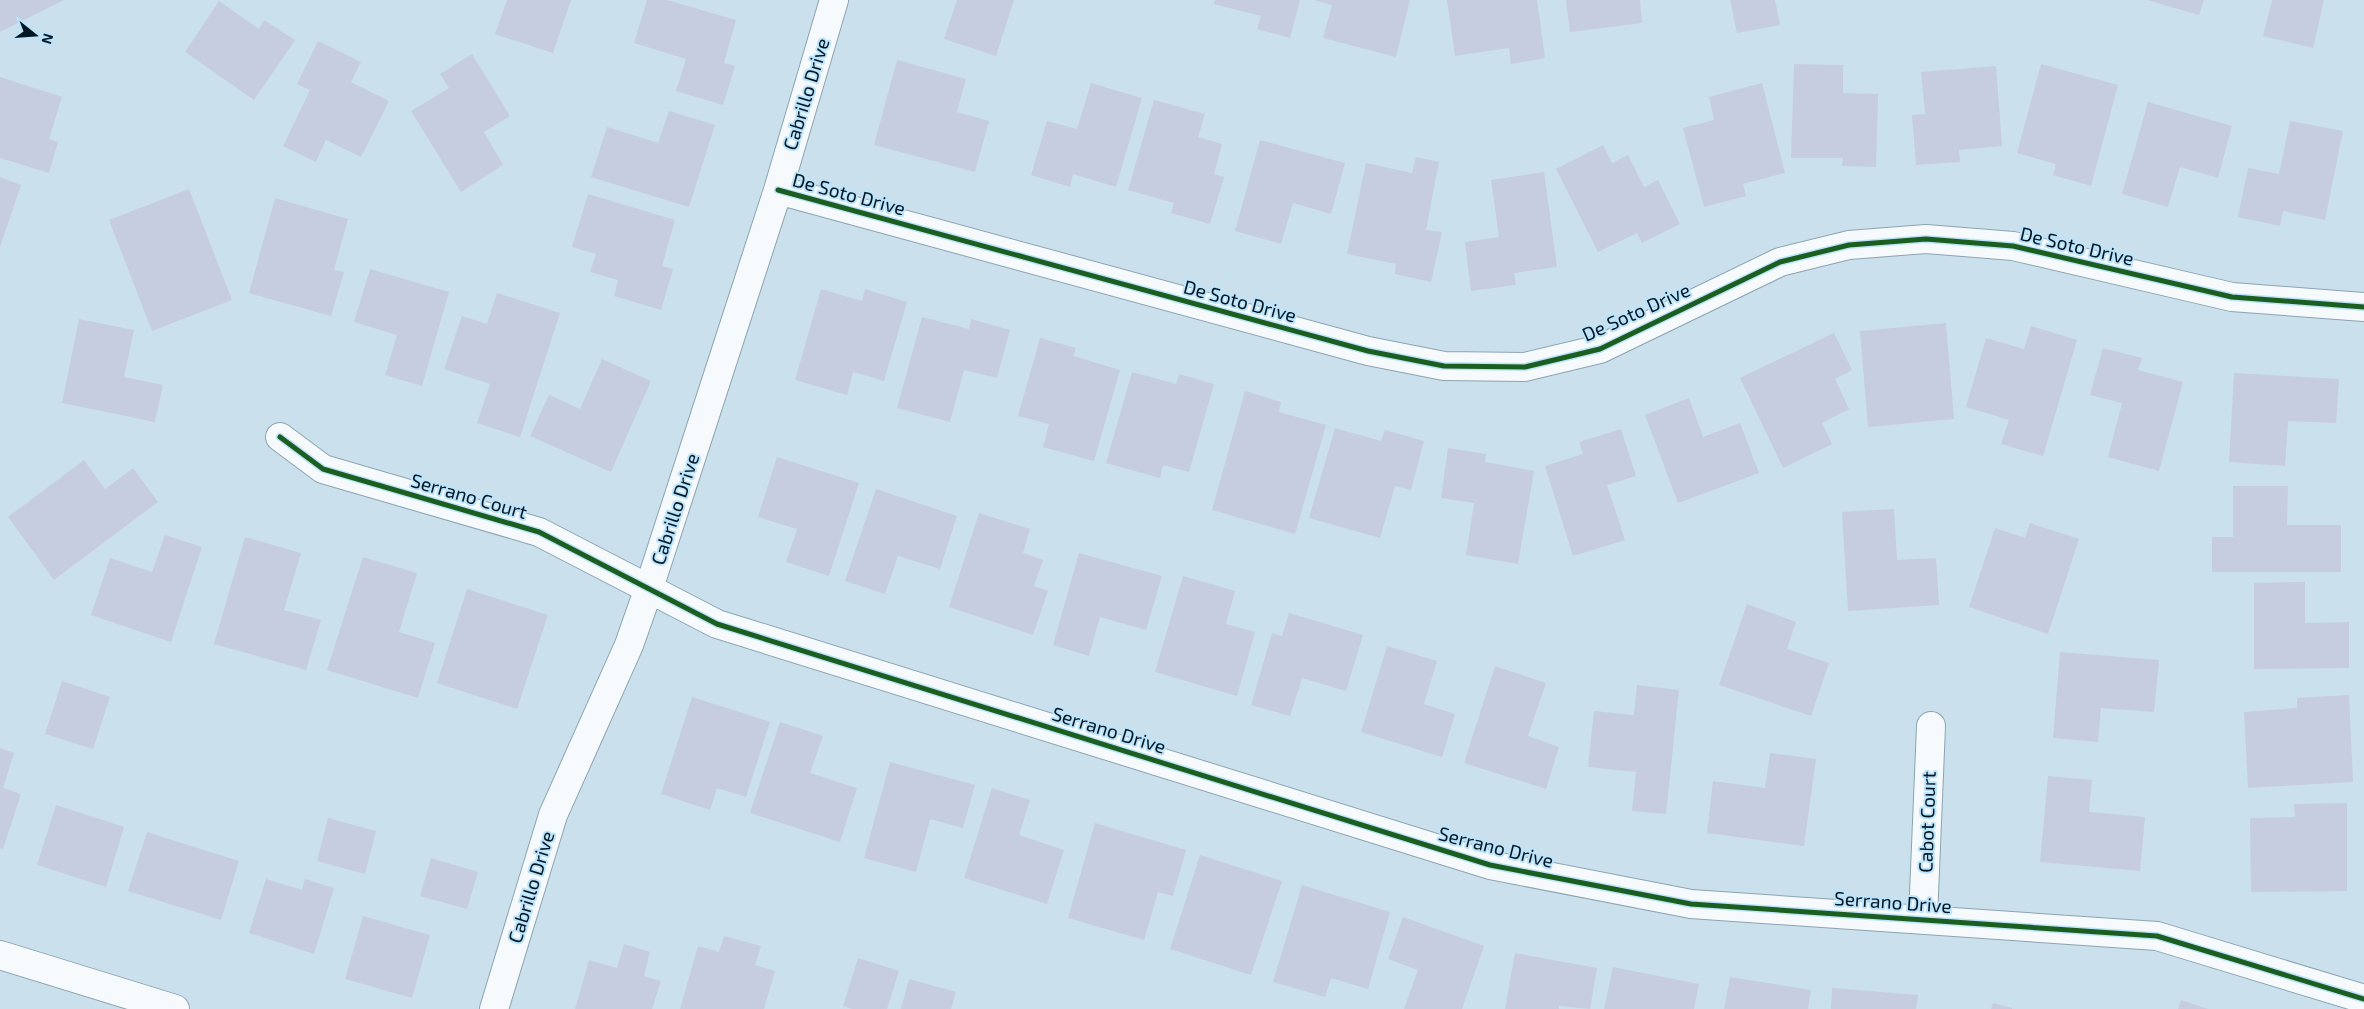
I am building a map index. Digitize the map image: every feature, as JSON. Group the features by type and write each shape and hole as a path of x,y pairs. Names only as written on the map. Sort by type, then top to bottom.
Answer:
{"street":[{"name":"Cabrillo Drive","path":"494,1009 553,815 629,645 649,588 778,190 834,0"},
{"name":"De Soto Drive","path":"778,190 1368,351 1444,366 1525,367 1600,348 1780,262 1848,245 1926,239 2013,246 2232,297 2364,306"},
{"name":"Serrano Court","path":"280,437 322,469 540,532 649,588"},
{"name":"Serrano Drive","path":"649,588 717,624 1490,865 1690,904 1923,918 2157,936 2364,999"},
{"name":"Cabot Court","path":"1923,918 1931,726"},
{"path":"0,955 175,1009"}],"building":[{"path":"0,0 64,0 0,32"},
{"path":"507,0 571,0 553,53 495,34"},
{"path":"647,0 667,0 736,20 724,63 735,66 723,105 676,91 686,59 634,43"},
{"path":"957,0 1014,0 996,56 944,39"},
{"path":"1215,0 1300,0 1290,38 1257,29 1261,16 1214,4"},
{"path":"1314,0 1410,0 1396,57 1323,38 1332,5"},
{"path":"1447,0 1537,0 1545,58 1511,64 1509,48 1455,56"},
{"path":"1566,0 1640,0 1642,23 1570,32"},
{"path":"1730,0 1775,0 1780,25 1737,33"},
{"path":"2147,0 2204,0 2199,15"},
{"path":"2272,0 2324,0 2313,48 2263,36"},
{"path":"219,1 259,29 264,20 295,40 254,100 185,52"},
{"path":"318,41 361,62 351,82 389,101 361,157 326,140 316,162 283,146 310,90 297,84"},
{"path":"472,54 510,116 484,132 503,165 461,192 411,111 449,88 440,74"},
{"path":"897,60 966,79 957,112 989,121 975,172 874,145"},
{"path":"1794,64 1843,65 1843,93 1878,94 1876,167 1842,166 1843,158 1791,158"},
{"path":"2041,64 2118,85 2091,186 2053,175 2056,164 2017,153"},
{"path":"1996,66 2002,146 1959,150 1960,162 1916,165 1912,115 1925,114 1921,72"},
{"path":"0,77 62,97 49,139 58,142 49,173 0,158"},
{"path":"1091,83 1142,98 1116,187 1073,174 1070,187 1031,175 1047,121 1077,129"},
{"path":"1762,83 1785,173 1743,184 1746,196 1704,207 1683,128 1714,120 1709,97"},
{"path":"1154,100 1205,114 1198,137 1222,144 1214,174 1224,177 1210,224 1171,213 1174,203 1128,190"},
{"path":"2148,102 2232,126 2218,178 2180,167 2168,207 2122,194"},
{"path":"669,111 715,125 689,207 591,177 607,127 658,143"},
{"path":"2290,121 2343,131 2325,220 2283,211 2280,226 2238,217 2248,168 2279,174"},
{"path":"1260,140 1345,163 1331,214 1293,203 1281,244 1235,231"},
{"path":"1603,145 1612,163 1628,155 1644,187 1658,180 1680,224 1642,243 1637,233 1598,252 1556,169"},
{"path":"1416,157 1439,162 1426,230 1442,232 1431,282 1395,274 1396,264 1347,254 1366,163 1412,173"},
{"path":"1544,172 1557,267 1514,273 1516,285 1471,291 1465,242 1499,237 1491,180"},
{"path":"0,177 21,185 0,247"},
{"path":"189,189 232,300 152,331 109,220"},
{"path":"588,194 675,220 662,266 673,269 661,310 614,296 618,280 590,272 596,254 572,247"},
{"path":"275,198 348,219 334,270 344,272 331,316 249,293"},
{"path":"370,269 449,292 422,386 385,375 397,335 354,322"},
{"path":"821,289 862,301 865,289 907,302 884,381 853,372 847,395 795,380"},
{"path":"497,293 560,313 520,437 477,423 490,384 444,369 462,316 487,324"},
{"path":"922,317 969,329 971,319 1010,330 997,378 964,370 950,422 897,408"},
{"path":"79,319 134,330 124,377 163,385 155,422 62,403"},
{"path":"1946,323 1954,419 1868,427 1860,331"},
{"path":"2031,326 2077,340 2043,456 2001,444 2009,420 1966,407 1986,338 2024,349"},
{"path":"1834,333 1852,370 1835,379 1849,409 1822,423 1832,444 1783,468 1740,378"},
{"path":"1040,338 1076,348 1073,356 1120,370 1094,461 1043,447 1049,424 1018,416"},
{"path":"2103,348 2142,358 2138,370 2183,382 2159,471 2108,457 2122,403 2090,395"},
{"path":"602,359 651,381 611,472 530,436 549,395 580,409"},
{"path":"1132,372 1176,384 1179,374 1214,384 1189,472 1163,465 1160,478 1106,463"},
{"path":"2234,373 2339,379 2336,423 2288,421 2285,466 2229,462"},
{"path":"1245,391 1281,402 1279,412 1326,425 1295,534 1212,510"},
{"path":"1689,398 1703,437 1740,423 1759,473 1678,503 1645,415"},
{"path":"1335,428 1381,441 1385,430 1424,441 1411,490 1395,486 1380,538 1309,518"},
{"path":"1621,429 1636,476 1607,485 1625,540 1573,556 1545,466 1583,454 1579,442"},
{"path":"1448,448 1486,454 1485,462 1534,471 1518,564 1466,555 1474,503 1441,498"},
{"path":"777,457 859,483 829,576 786,562 797,529 758,517"},
{"path":"84,460 105,489 133,468 158,502 54,580 8,517"},
{"path":"2233,486 2288,486 2287,525 2341,525 2341,572 2212,572 2212,537 2233,537"},
{"path":"876,489 957,516 940,569 898,556 885,594 845,581"},
{"path":"1894,509 1897,560 1936,558 1939,605 1848,611 1842,512"},
{"path":"979,513 1030,529 1023,553 1043,560 1034,586 1048,591 1033,635 949,607"},
{"path":"2030,523 2079,539 2048,634 1969,607 1995,528 2025,538"},
{"path":"165,535 202,547 171,642 91,615 110,558 152,572"},
{"path":"245,537 301,553 284,610 321,620 306,670 214,644"},
{"path":"1079,553 1162,576 1146,630 1100,617 1089,656 1053,645"},
{"path":"363,557 417,573 399,632 435,643 418,698 327,670"},
{"path":"1183,576 1235,591 1226,624 1255,632 1237,696 1155,672"},
{"path":"2305,582 2305,623 2349,622 2349,668 2254,669 2254,583"},
{"path":"467,589 548,615 517,709 437,683"},
{"path":"1747,604 1796,622 1787,649 1829,663 1811,716 1719,685"},
{"path":"1289,613 1363,635 1346,691 1302,678 1290,716 1251,705 1272,633 1282,636"},
{"path":"1387,646 1437,661 1424,704 1455,714 1442,757 1361,732"},
{"path":"2060,652 2159,660 2154,712 2101,708 2098,742 2053,738"},
{"path":"1495,666 1546,683 1528,736 1559,747 1546,789 1464,763"},
{"path":"62,681 110,697 93,749 45,734"},
{"path":"1637,685 1679,690 1666,814 1632,811 1636,772 1588,767 1594,711 1634,715"},
{"path":"2349,695 2353,782 2248,788 2244,712 2297,708 2297,698"},
{"path":"692,697 770,722 746,797 717,788 710,810 661,794"},
{"path":"780,722 823,736 810,773 857,788 840,842 750,813"},
{"path":"0,748 14,753 3,788 21,794 3,849 0,848"},
{"path":"1770,753 1816,759 1804,846 1707,833 1713,781 1765,788"},
{"path":"890,762 975,785 963,828 930,819 916,872 864,858"},
{"path":"2048,776 2092,780 2089,812 2145,817 2140,871 2040,862"},
{"path":"992,788 1030,800 1019,835 1064,850 1047,904 964,878"},
{"path":"2347,803 2347,891 2251,892 2250,818 2295,817 2294,804"},
{"path":"56,805 124,827 106,887 37,865"},
{"path":"328,818 376,831 365,874 317,861"},
{"path":"1095,823 1186,850 1173,896 1158,892 1144,940 1068,918"},
{"path":"147,832 239,861 221,920 128,891"},
{"path":"1200,855 1282,881 1251,975 1170,949"},
{"path":"431,858 478,872 467,909 420,896"},
{"path":"266,879 302,890 305,879 334,888 314,954 249,933"},
{"path":"1302,885 1390,912 1368,989 1331,978 1325,997 1273,982"},
{"path":"363,916 430,935 412,998 345,979"},
{"path":"1403,917 1484,946 1462,1009 1404,1009 1418,970 1388,959"},
{"path":"724,936 761,946 755,965 775,971 764,1009 680,1009 698,946 719,952"},
{"path":"624,944 650,952 644,976 661,981 652,1009 575,1009 589,960 617,968"},
{"path":"1515,953 1597,968 1590,1009 1559,1006 1559,1009 1505,1009"},
{"path":"858,958 899,971 887,1009 852,1009 843,1006"},
{"path":"1613,967 1699,984 1694,1009 1604,1009"},
{"path":"1730,977 1811,990 1808,1009 1724,1009"},
{"path":"909,979 956,992 951,1009 901,1009"},
{"path":"1832,988 1918,995 1916,1009 1831,1009"},
{"path":"2181,1000 2208,1009 2178,1009"},
{"path":"1993,1003 2012,1008 2012,1009 1991,1009"}],"cycle path":[{"path":"778,190 1368,351 1444,366 1525,367 1600,349 1780,262 1849,245 1926,239 2013,246 2232,297 2364,307"},
{"path":"280,437 323,469 539,532 717,624 1490,865 1691,904 2157,936 2364,999"}]}
